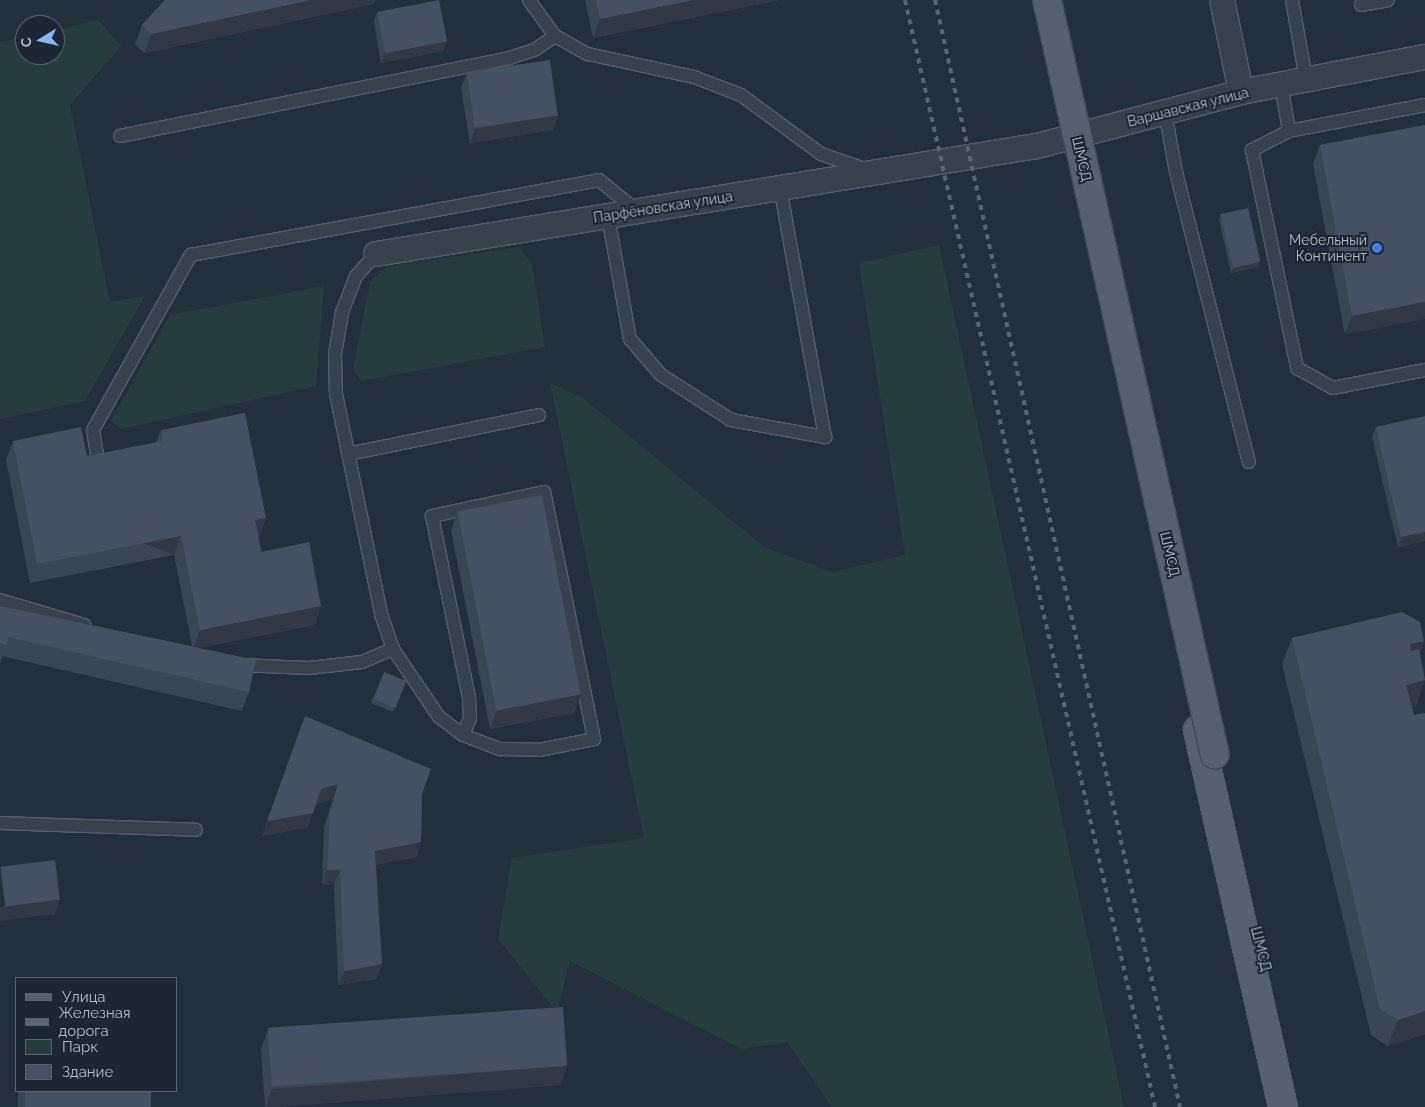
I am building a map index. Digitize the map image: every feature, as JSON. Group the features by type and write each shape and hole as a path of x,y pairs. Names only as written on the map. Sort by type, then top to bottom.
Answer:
{"main road":[{"name":"ШМСД","path":"1033,0 1283,1107"},
{"name":"ШМСД","path":"1047,0 1215,755 1300,1107"}],"street":[{"path":"1222,0 1241,92"},
{"name":"Варшавская улица","path":"951,160 1037,146 1241,92 1425,57"},
{"name":"Парфёновская улица","path":"376,254 951,160"}],"lane":[{"path":"528,0 555,36 588,54 694,78 741,95 820,154 872,172"},
{"path":"1292,0 1306,79"},
{"path":"1361,5 1388,0"},
{"path":"120,136 509,58 536,49 555,36"},
{"path":"1281,84 1289,131"},
{"path":"1425,105 1289,131 1252,150 1297,368 1333,388 1425,370"},
{"path":"1165,112 1176,172 1249,462"},
{"path":"98,461 93,430 192,255 598,180 637,211"},
{"path":"608,216 630,339 661,375 731,420 825,437 780,187"},
{"path":"376,254 356,276 342,313 335,354 336,394 381,614 393,649 439,717 463,735 500,749 539,750 594,739 544,492 432,516 469,698 470,718 463,735"},
{"path":"348,454 539,415"},
{"path":"0,600 95,628"},
{"path":"228,663 309,668 362,662 393,649"},
{"path":"0,823 196,830"}],"green space":[{"path":"98,20 121,46 70,105 110,302 145,296 85,401 0,419 0,42 15,39 15,65 65,65 65,28"},
{"path":"939,245 1124,1107 832,1107 787,1042 742,1049 570,961 557,1012 498,939 512,858 644,838 550,383 583,398 764,547 832,572 905,555 859,263"},
{"path":"519,247 532,264 545,347 361,381 353,369 370,282 388,266"},
{"path":"324,286 316,386 121,429 111,420 170,315"}],"building":[{"path":"165,0 311,0 151,34 142,25"},
{"path":"439,0 447,41 385,53 377,12"},
{"path":"596,0 693,0 600,19"},
{"path":"550,60 558,115 475,127 467,72"},
{"name":"Мебельный Континент","path":"1425,125 1425,302 1352,316 1320,145"},
{"path":"1248,208 1260,262 1233,268 1221,214"},
{"path":"245,413 266,518 255,520 261,552 309,542 321,606 200,630 181,536 37,564 13,441 81,427 87,456 163,441 161,430"},
{"path":"1425,416 1425,532 1401,537 1376,427"},
{"path":"542,495 581,694 496,711 458,511"},
{"path":"0,606 256,660 249,692 8,637 7,645 0,643"},
{"path":"1402,612 1420,622 1424,641 1410,644 1411,651 1419,649 1425,680 1406,685 1414,715 1425,713 1425,1011 1398,1020 1380,1009 1292,638"},
{"path":"384,672 406,681 395,708 373,699"},
{"path":"305,716 431,769 422,794 421,842 375,851 382,964 344,971 340,870 327,870 330,813 338,784 321,789 313,813 267,821"},
{"path":"55,860 60,900 5,906 0,867"},
{"path":"563,1007 567,1066 272,1087 268,1028"},
{"path":"25,1092 151,1092 151,1107 25,1107"}],"railway":[{"path":"905,0 1155,1107"},
{"path":"935,0 1180,1107"}],"place":[{"name":"Мебельный Континент","path":"1377,248"}]}
